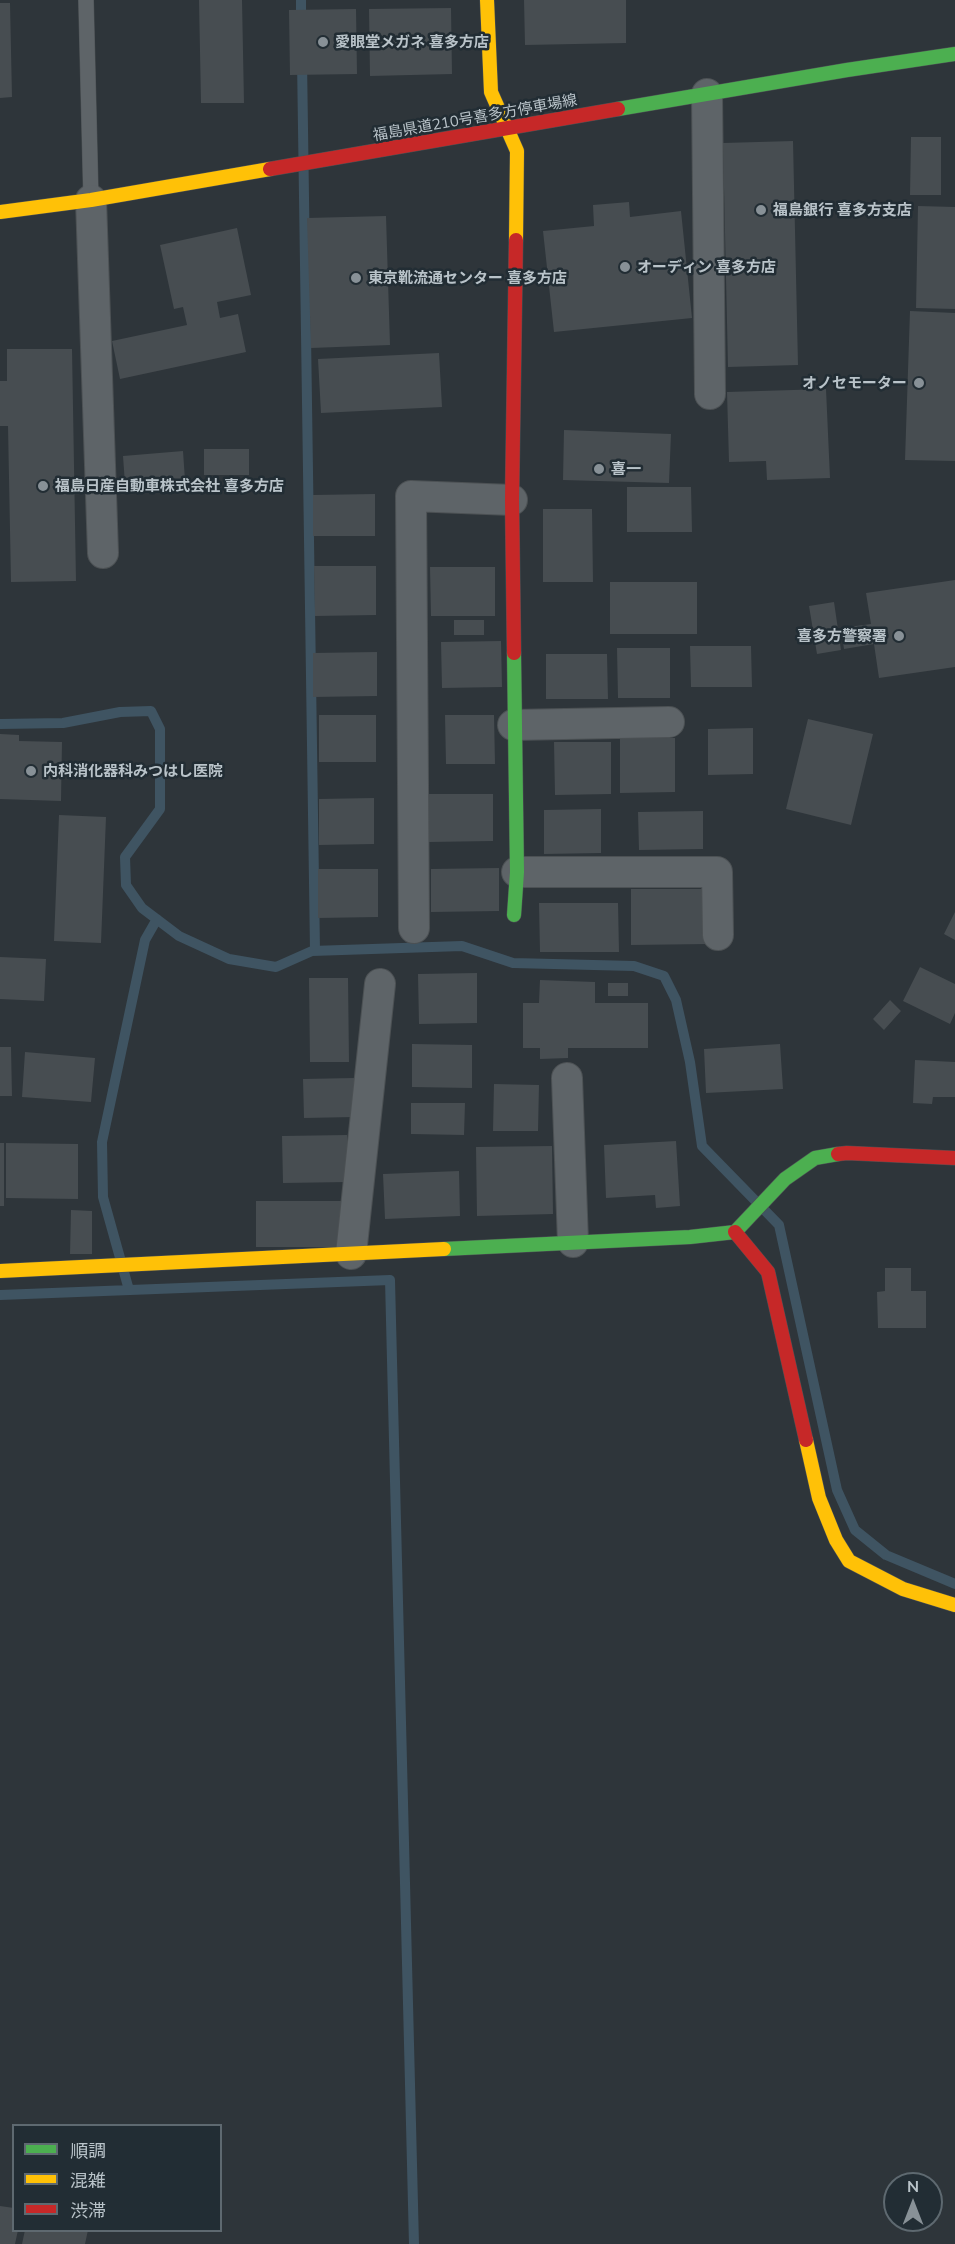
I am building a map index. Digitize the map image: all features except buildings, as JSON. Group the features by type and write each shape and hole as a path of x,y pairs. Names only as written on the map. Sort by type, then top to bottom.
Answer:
{"street":[{"path":"487,0 491,92 517,151 512,500 513,725 517,872 514,915"},
{"name":"福島県道210号喜多方停車場線","path":"0,212 91,201 707,94 955,54"},
{"path":"707,94 710,394"},
{"path":"91,201 103,553"},
{"path":"414,928 411,496 512,500"},
{"path":"513,725 669,722"},
{"path":"517,872 717,872 718,935"},
{"path":"351,1254 380,984"},
{"path":"567,1078 573,1242"},
{"path":"0,1271 690,1237 735,1232 785,1179 815,1158 847,1153 955,1158"},
{"path":"735,1232 768,1272 819,1498 836,1540 849,1561 872,1574 903,1589 955,1605"}],"lane":[{"path":"86,0 91,201"}],"waterway":[{"path":"301,0 301,24"},
{"path":"302,60 315,951"},
{"path":"0,724 63,723 120,712 151,711 160,729 160,809 125,857 126,885 142,908 179,936 229,959 276,967 312,951 462,946 513,963 634,966 664,976 676,1000 690,1062 702,1146 779,1225 837,1490 855,1530 886,1555 955,1584"},
{"path":"129,1290 103,1197 102,1142 145,940 157,919"},
{"path":"0,1295 390,1280 414,2244"}],"traffic: fast":[{"path":"618,109 955,54"},
{"path":"514,653 517,872 514,915"},
{"path":"444,1249 690,1237 735,1232 785,1179 815,1158 838,1154"}],"traffic: slow":[{"path":"487,0 491,92 517,151 516,240"},
{"path":"0,212 91,200 270,169"},
{"path":"0,1271 444,1249"},
{"path":"806,1440 819,1498 836,1540 849,1561 903,1589 955,1605"}],"traffic: jam":[{"path":"270,169 618,109"},
{"path":"514,653 512,500 516,240"},
{"path":"838,1154 955,1158"},
{"path":"735,1232 768,1272 806,1440"}],"place":[{"name":"愛眼堂メガネ 喜多方店","path":"323,42"},
{"name":"福島銀行 喜多方支店","path":"761,210"},
{"name":"オーディン 喜多方店","path":"625,267"},
{"name":"東京靴流通センター 喜多方店","path":"356,278"},
{"name":"オノセモーター","path":"919,383"},
{"name":"喜一","path":"599,469"},
{"name":"福島日産自動車株式会社 喜多方店","path":"43,486"},
{"name":"喜多方警察署","path":"899,636"},
{"name":"内科消化器科みつはし医院","path":"31,771"}]}
